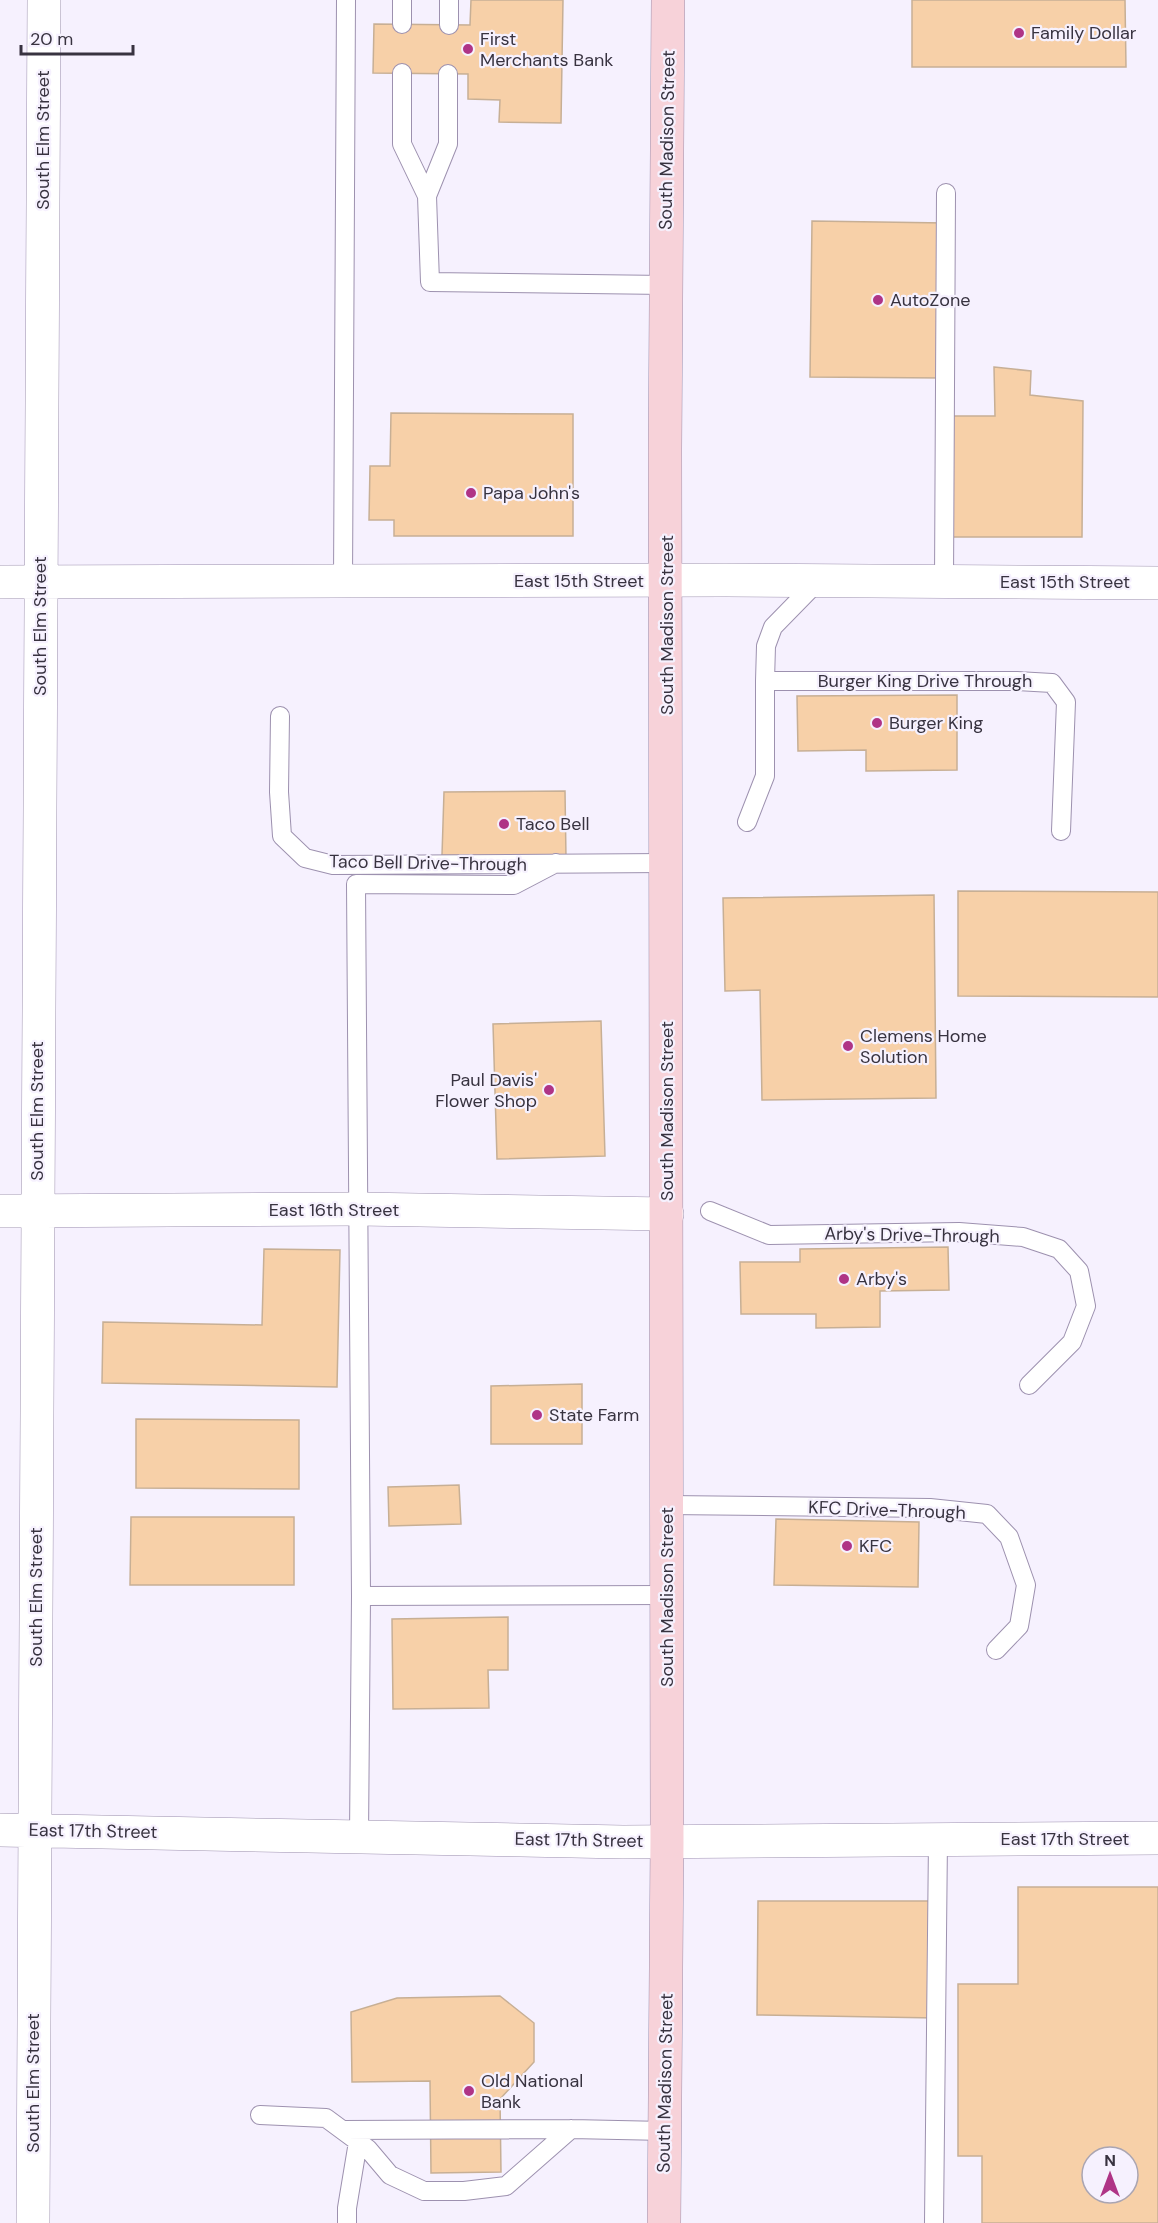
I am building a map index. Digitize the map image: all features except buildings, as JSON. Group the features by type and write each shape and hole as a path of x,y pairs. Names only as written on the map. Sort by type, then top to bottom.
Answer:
{"main road":[{"name":"South Madison Street","path":"664,2223 668,1841 666,285 668,0"}],"street":[{"name":"South Elm Street","path":"33,2223 44,0"},
{"name":"East 15th Street","path":"0,582 666,580 1158,583"},
{"name":"East 16th Street","path":"0,1211 360,1209 668,1214"},
{"name":"East 17th Street","path":"0,1830 668,1841 1158,1838"}],"lane":[{"path":"343,582 346,0"},
{"path":"402,0 402,24"},
{"path":"449,0 449,25"},
{"path":"402,73 402,144 427,196 430,282 666,285"},
{"path":"427,196 448,144 448,74"},
{"path":"944,582 946,193"},
{"path":"747,822 765,776 766,646 773,627 818,581"},
{"name":"Burger King Drive Through","path":"765,681 1052,683 1066,702 1062,831"},
{"name":"Taco Bell Drive-Through","path":"280,716 279,792 282,836 305,858 333,865 667,863"},
{"path":"359,1837 360,1209 356,884 514,885 556,863"},
{"name":"Arby's Drive-Through","path":"711,1211 769,1235 959,1233 1023,1238 1059,1249 1079,1271 1086,1306 1072,1342 1029,1385"},
{"name":"KFC Drive-Through","path":"667,1505 930,1508 987,1514 1009,1537 1026,1585 1019,1626 996,1650"},
{"path":"361,1596 667,1595"},
{"path":"934,2223 938,1839"},
{"path":"260,2115 327,2118 368,2149 390,2175 424,2191 464,2191 506,2186 571,2129"},
{"path":"343,2130 665,2131"},
{"path":"347,2223 347,2208 358,2142"}],"place":[{"name":"Family Dollar","path":"1019,33"},
{"name":"First Merchants Bank","path":"468,49"},
{"name":"AutoZone","path":"878,300"},
{"name":"Papa John's","path":"471,493"},
{"name":"Burger King","path":"877,723"},
{"name":"Taco Bell","path":"504,824"},
{"name":"Clemens Home Solution","path":"848,1046"},
{"name":"Paul Davis' Flower Shop","path":"549,1090"},
{"name":"Arby's","path":"844,1279"},
{"name":"State Farm","path":"537,1415"},
{"name":"KFC","path":"847,1546"},
{"name":"Old National Bank","path":"469,2091"}]}
